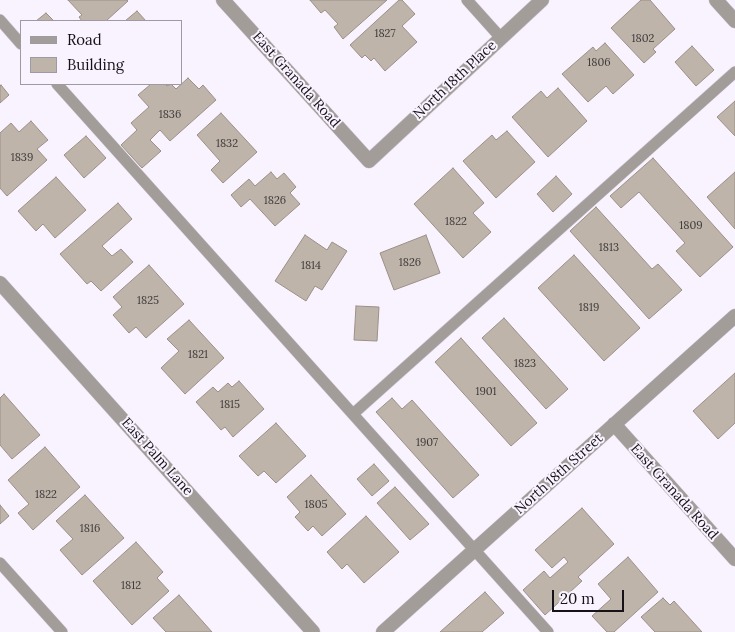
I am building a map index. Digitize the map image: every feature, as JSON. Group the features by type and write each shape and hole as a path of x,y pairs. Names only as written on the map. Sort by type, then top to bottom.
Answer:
{"street":[{"name":"East Granada Road","path":"223,0 368,161"},
{"name":"North 18th Place","path":"368,161 542,0"},
{"path":"716,0 735,21"},
{"name":"East Palm Lane","path":"0,282 313,632"},
{"name":"North 18th Street","path":"383,632 735,316"},
{"name":"East Granada Road","path":"614,424 735,559"}],"lane":[{"path":"467,0 501,38"},
{"path":"0,20 20,43"},
{"path":"353,414 735,72"},
{"path":"58,85 548,632"},
{"path":"0,563 62,632"}],"building":[{"path":"68,0 128,1 107,20 81,20 79,17 82,15"},
{"path":"310,0 387,0 343,39 334,27 338,24 325,10 321,13"},
{"path":"399,0 402,0 415,14 402,26 417,42 385,71 374,58 371,61 365,55 362,58 350,45"},
{"path":"641,0 650,0 675,29 653,49 656,52 644,63 611,28"},
{"path":"137,11 145,20 126,20"},
{"path":"46,13 53,20 37,20"},
{"path":"605,43 634,75 613,94 606,86 588,102 562,74 593,47 596,51"},
{"path":"692,46 714,70 696,86 675,62"},
{"path":"188,78 199,89 203,85 216,100 170,141 160,130 150,140 161,151 142,168 121,145 137,130 131,123 149,107 138,95 150,85 172,85 176,89"},
{"path":"0,86 9,95 0,103"},
{"path":"558,88 587,121 548,157 512,117 541,91 547,98"},
{"path":"735,101 735,136 717,117"},
{"path":"221,113 257,152 223,183 211,170 220,161 197,135"},
{"path":"31,121 48,140 37,149 47,160 7,196 0,188 0,133 11,123 19,132"},
{"path":"507,131 535,162 496,198 463,161 492,135 496,140"},
{"path":"86,136 106,158 84,178 64,155"},
{"path":"653,158 733,247 700,277 676,251 685,243 639,192 621,208 610,196"},
{"path":"453,168 484,203 473,213 491,232 463,258 414,204"},
{"path":"271,172 277,179 284,173 296,187 290,193 300,204 275,226 250,199 241,207 231,195 249,179 255,186"},
{"path":"735,172 735,229 707,197"},
{"path":"556,176 572,194 553,212 537,194"},
{"path":"56,177 86,210 55,238 43,224 36,231 18,211"},
{"path":"118,203 132,219 102,246 112,256 121,249 133,262 101,291 91,281 87,284 60,254"},
{"path":"596,207 652,269 658,264 682,290 649,319 570,231"},
{"path":"305,235 327,250 332,242 347,251 322,290 315,286 306,301 275,281"},
{"path":"426,235 440,273 394,290 380,253"},
{"path":"574,255 640,328 604,361 538,288"},
{"path":"149,265 184,304 146,338 136,327 129,333 113,315 122,307 113,297"},
{"path":"356,306 379,307 377,341 354,340"},
{"path":"504,318 568,389 546,409 482,338"},
{"path":"189,320 224,358 185,394 161,368 179,351 167,339"},
{"path":"461,338 537,423 511,446 435,362"},
{"path":"735,373 735,423 718,439 693,411"},
{"path":"239,381 264,409 233,437 225,427 221,430 196,402 213,387 218,392 228,383 232,387"},
{"path":"4,394 40,435 12,459 0,445 0,398"},
{"path":"392,398 402,409 412,400 479,475 453,498 376,412"},
{"path":"276,423 306,456 276,483 264,471 258,476 239,456"},
{"path":"45,447 80,487 33,530 18,513 29,504 8,480"},
{"path":"374,464 389,481 372,496 357,479"},
{"path":"311,475 346,514 322,536 313,526 308,531 295,517 300,512 287,497"},
{"path":"395,487 429,524 410,540 377,503"},
{"path":"85,495 124,538 82,575 60,550 73,539 56,521"},
{"path":"0,505 9,516 0,524"},
{"path":"582,508 614,544 578,577 582,581 545,615 523,590 544,571 550,578 568,562 564,557 552,568 535,550"},
{"path":"366,516 399,552 364,583 347,564 342,569 327,552"},
{"path":"136,542 163,572 157,578 169,591 132,625 93,581"},
{"path":"628,557 658,592 614,632 607,632 592,616 611,599 598,584"},
{"path":"485,592 504,613 482,632 440,632"},
{"path":"179,595 212,632 166,632 153,618"},
{"path":"663,598 670,605 674,601 702,632 655,632 641,617"}]}
